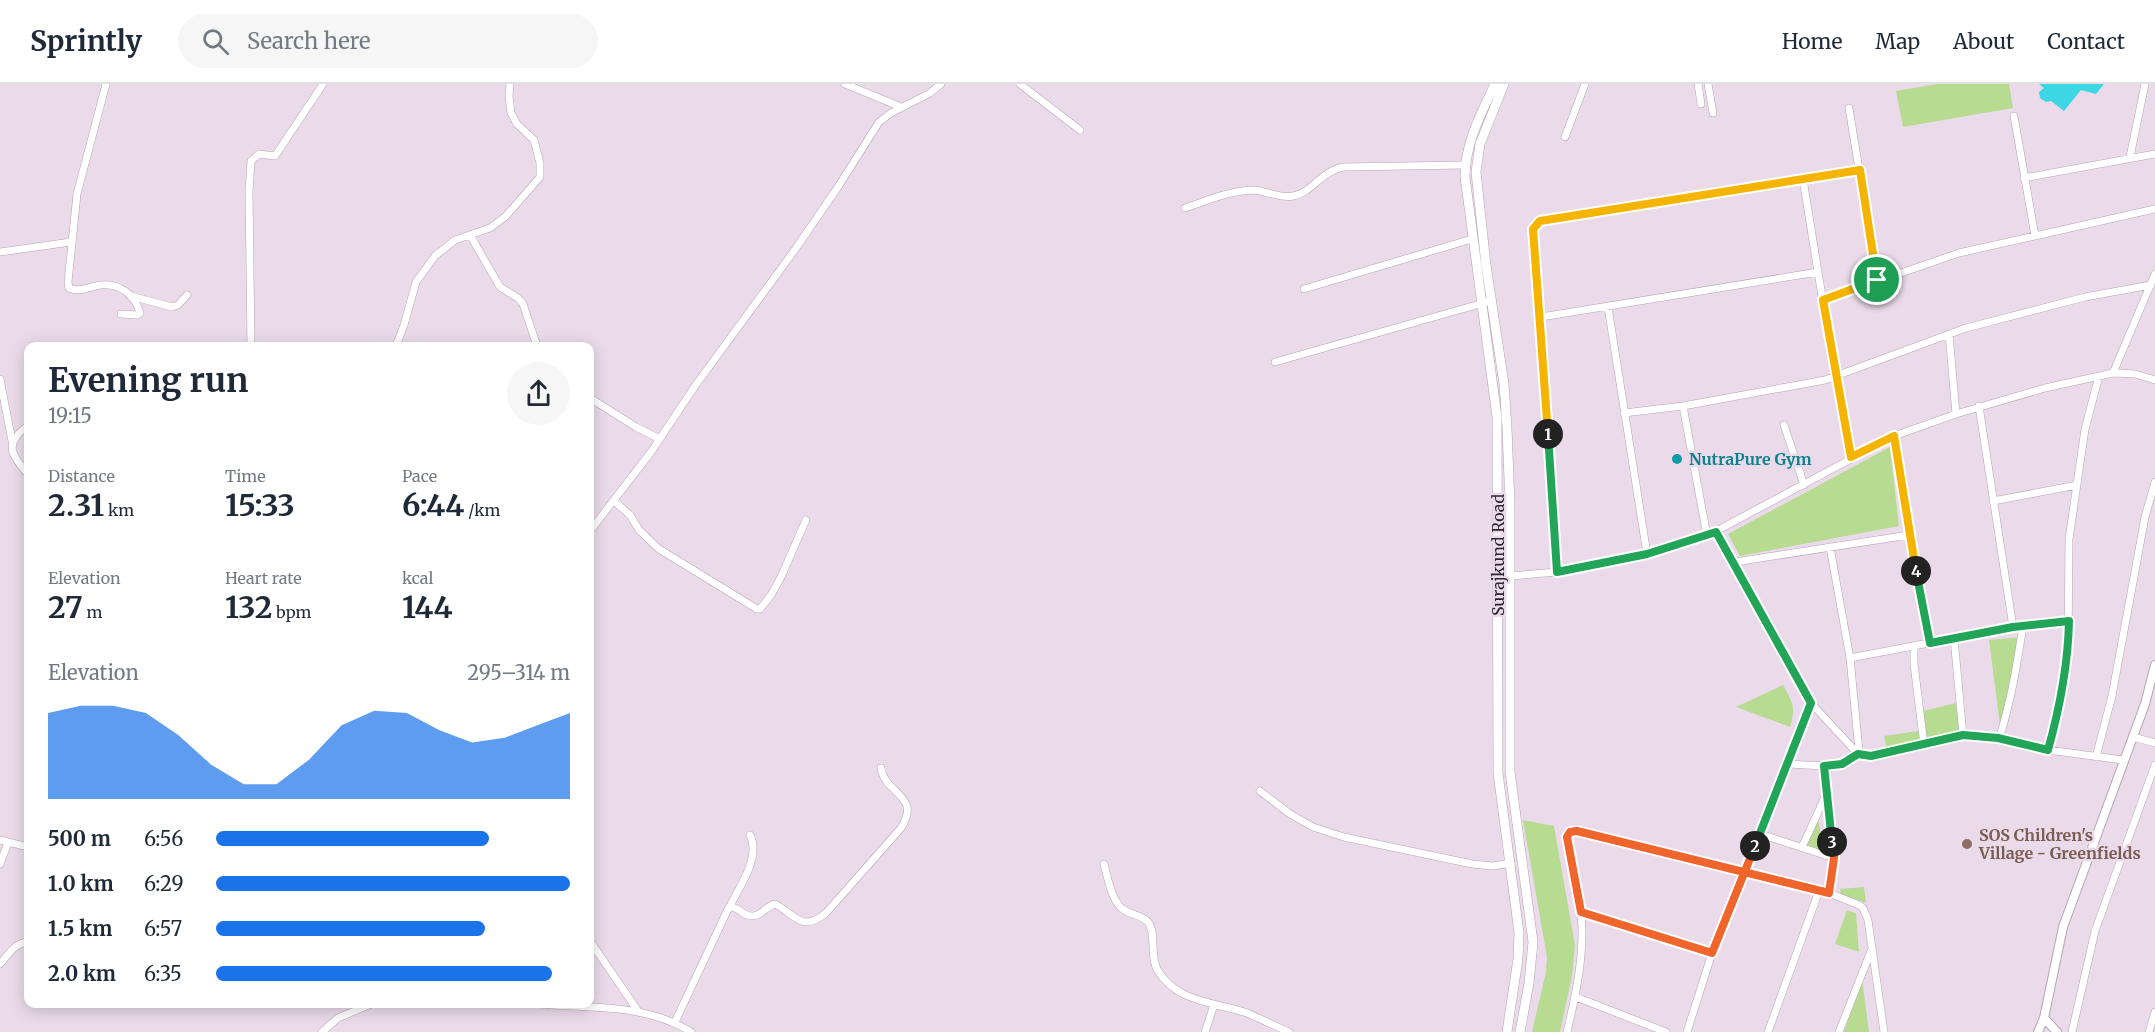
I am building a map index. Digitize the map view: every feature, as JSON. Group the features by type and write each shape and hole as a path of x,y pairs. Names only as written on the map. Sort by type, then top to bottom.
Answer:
{"main road":[{"name":"Surajkund Road","path":"1495,84 1470,140 1465,165 1472,239 1487,302 1506,403 1510,494 1510,772 1533,942 1529,983 1520,1032"},
{"name":"Surajkund Road","path":"1504,84 1480,144 1476,164 1497,417 1498,773 1518,914 1519,942 1514,995 1507,1032"}],"street":[{"path":"106,84 77,194 71,242 69,288 75,291 100,285 114,285 126,290 140,313 137,315 121,314"},
{"path":"251,342 249,192 251,161 259,154 275,156 323,84"},
{"path":"398,342 419,276 441,251 455,240 490,228 506,216 535,184 540,174 539,155 534,140 517,124 510,113 510,84"},
{"path":"845,84 901,107"},
{"path":"594,526 660,439 695,386 794,251 879,122 901,107 930,93 941,84"},
{"path":"1020,84 1080,130"},
{"path":"1565,137 1585,84"},
{"path":"1698,84 1701,104"},
{"path":"1708,84 1713,113"},
{"path":"2130,158 2145,84"},
{"path":"1849,108 1877,280"},
{"path":"2014,116 2034,236"},
{"path":"2024,178 2155,154"},
{"path":"1185,208 1244,191 1293,196 1302,193 1330,171 1344,166 1465,165"},
{"path":"1557,572 1541,317 1533,229 1540,221 1860,170"},
{"path":"1803,179 1851,457"},
{"path":"1823,300 1959,253 2155,208"},
{"path":"470,235 500,287 518,298 523,304 536,342"},
{"path":"1304,289 1472,239"},
{"path":"0,252 71,242"},
{"path":"1541,317 1818,272"},
{"path":"2113,373 2155,274"},
{"path":"1624,413 1683,406 1836,377 1949,334 2085,297 2151,285"},
{"path":"131,296 172,308 187,295"},
{"path":"1275,362 1487,302"},
{"path":"1608,307 1647,554"},
{"path":"1949,334 1956,414"},
{"path":"1499,577 1557,572 1647,554 1707,536 1894,436 1979,406 2113,373 2135,374 2155,380"},
{"path":"2048,750 2062,696 2068,650 2068,539 2085,429 2099,376"},
{"path":"0,379 11,446 24,468"},
{"path":"594,401 660,439"},
{"path":"1683,406 1707,536"},
{"path":"1979,406 2013,627"},
{"path":"1784,425 1804,485"},
{"path":"12,441 24,430"},
{"path":"1894,436 1909,535 1930,643"},
{"path":"2096,757 2112,696 2143,527 2155,482"},
{"path":"1993,501 2077,485"},
{"path":"614,501 630,515 639,530 658,549 757,609 760,609 776,588 806,520"},
{"path":"1716,532 1735,562 1811,703 1858,754 1871,756 1963,735 1998,738 2048,750 2123,760"},
{"path":"1735,562 1909,535"},
{"path":"1830,547 1850,658 1859,744 1858,754"},
{"path":"1850,658 2013,627 2069,621"},
{"path":"1998,738 2007,714 2023,626"},
{"path":"1954,638 1963,735"},
{"path":"1914,647 1924,745"},
{"path":"2038,1032 2044,1018 2063,927 2145,704 2155,665"},
{"path":"1687,1032 1712,953 1811,703"},
{"path":"2133,737 2155,742"},
{"path":"1788,764 1824,766 1842,764 1858,754"},
{"path":"2072,1032 2095,931 2155,765"},
{"path":"1824,766 1834,858 1829,893"},
{"path":"730,906 736,907 746,915 753,916 759,915 768,906 775,904 795,919 808,922 826,913 905,822 908,813 906,801 885,780 881,768"},
{"path":"1260,791 1308,825 1344,837 1472,864 1493,866 1511,863"},
{"path":"1802,847 1826,794"},
{"path":"1567,1032 1576,997 1581,957 1581,912 1567,845 1568,834 1573,831 1829,893 1863,908 1868,920 1884,1032"},
{"path":"1760,834 1834,858"},
{"path":"675,1022 753,856 754,843 750,835"},
{"path":"0,840 24,846"},
{"path":"0,864 8,843"},
{"path":"1104,864 1120,906 1146,920 1150,926 1153,956 1160,973 1179,992 1248,1014 1288,1032"},
{"path":"1768,1032 1819,891"},
{"path":"1581,912 1712,953"},
{"path":"0,964 20,943 24,943"},
{"path":"594,947 638,1011"},
{"path":"1839,1032 1871,951"},
{"path":"1576,997 1666,1032"},
{"path":"1205,1032 1214,1005"},
{"path":"322,1032 338,1018 362,1008"},
{"path":"594,1008 638,1011 675,1022 691,1032"},
{"path":"2149,1032 2155,1012"},
{"path":"2044,1018 2057,1032"}],"green space":[{"path":"1937,84 2009,84 2013,108 1903,127 1896,91"},
{"path":"1890,447 1899,526 1740,556 1728,534"},
{"path":"2023,637 2001,733 1989,640"},
{"path":"1783,685 1793,705 1790,727 1736,707"},
{"path":"1956,703 1960,732 1887,750 1884,736 1925,730 1923,711"},
{"path":"1818,818 1824,853 1805,847"},
{"path":"1523,820 1554,826 1575,945 1572,976 1560,1032 1532,1032 1546,972 1547,957"},
{"path":"1864,887 1866,903 1841,894 1840,889"},
{"path":"1847,910 1856,913 1859,952 1835,944"},
{"path":"1862,979 1869,1032 1844,1032"}],"water":[{"path":"2039,84 2104,84 2096,94 2081,90 2064,111 2051,101 2046,102 2040,98 2039,92 2044,88"}],"place":[{"name":"NutraPure Gym","path":"1677,459"},
{"name":"SOS Children's Village - Greenfields","path":"1967,844"}],"route":[{"path":"1877,280 1823,300 1851,457 1894,436 1909,535 1930,643 2013,627 2069,621 2062,696 2048,750 1998,738 1963,735 1871,756 1858,754 1842,764 1824,766 1834,858 1829,893 1743,872 1577,831 1570,832 1567,845 1581,912 1712,953 1743,872 1788,764 1811,703 1735,562 1716,532 1647,554 1557,572 1534,225 1545,220 1860,170 1877,280"}]}
